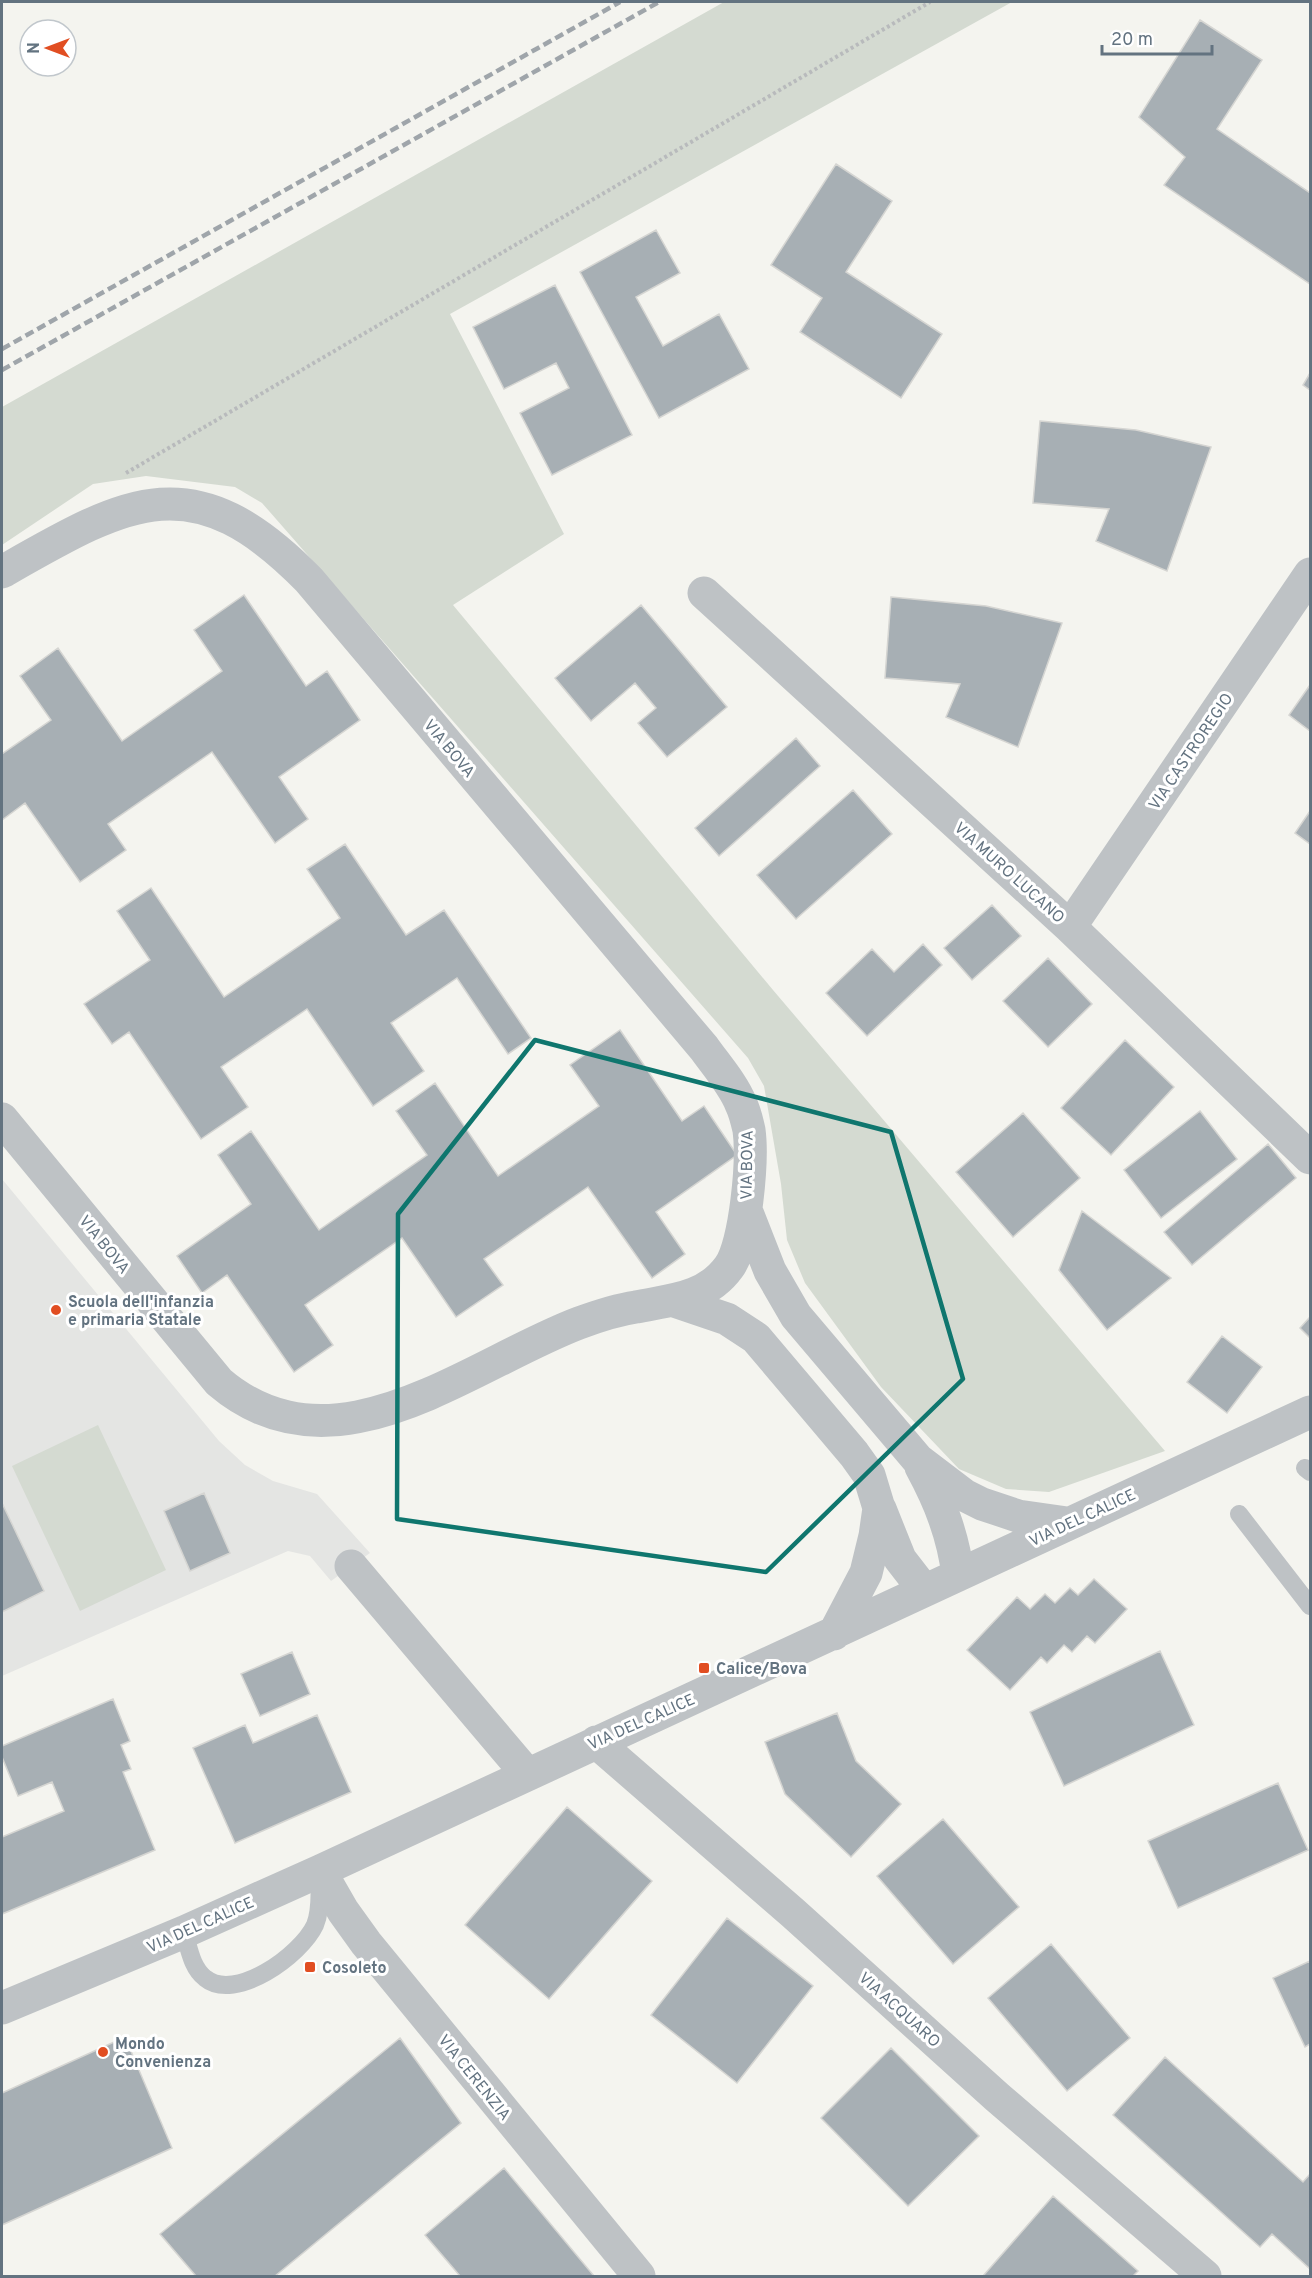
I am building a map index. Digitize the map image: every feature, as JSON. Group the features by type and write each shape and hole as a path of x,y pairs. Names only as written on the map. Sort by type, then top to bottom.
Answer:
{"street":[{"name":"VIA BOVA","path":"2,572 95,522 132,508 164,503 198,507 226,515 289,559 704,1048 734,1090 741,1101 749,1131 745,1210 738,1248 729,1267 713,1284 702,1291 674,1301 614,1311 578,1323 476,1373 375,1414 324,1421 299,1419 264,1410 227,1389 210,1372 2,1119"},
{"name":"VIA CASTROREGIO","path":"1070,927 1311,574"},
{"name":"VIA MURO LUCANO","path":"704,593 1070,927 1311,1158"},
{"name":"VIA BOVA","path":"745,1210 770,1271 796,1316 918,1460 964,1495 982,1504 1018,1516 1067,1523"},
{"name":"VIA BOVA","path":"674,1301 727,1319 760,1342 865,1468 900,1559 924,1590"},
{"name":"VIA DEL CALICE","path":"2,2007 184,1932 1311,1412"},
{"name":"VIA BOVA","path":"918,1460 949,1528 958,1575"},
{"name":"VIA BOVA","path":"834,1634 866,1573 876,1536 879,1508"},
{"path":"351,1566 527,1774"},
{"name":"VIA ACQUARO","path":"596,1742 1204,2277"},
{"name":"VIA CERENZIA","path":"320,1870 366,1943 639,2277"}],"lane":[{"path":"1239,1514 1311,1606"},
{"path":"184,1932 193,1961 197,1970 204,1977 224,1986 235,1986 245,1982 281,1962 296,1951 307,1938 315,1924 319,1910 320,1870"}],"path":[{"path":"119,477 930,2"}],"highlighted area":[{"path":"535,1040 891,1132 963,1379 766,1572 397,1519 398,1214"}],"shaded area":[{"path":"724,2 1012,2 450,314 564,534 453,605 773,990 1165,1451 1049,1492 1006,1489 959,1469 881,1387 805,1283 787,1240 781,1184 764,1086 748,1058 262,503 235,487 146,476 93,484 2,545 2,407"},
{"name":"Scuola dell'infanzia e primaria Statale","path":"2,1179 219,1441 245,1465 273,1481 317,1494 370,1553 331,1581 310,1556 288,1551 2,1676"},
{"path":"98,1425 166,1570 80,1611 12,1466"}],"building":[{"path":"1200,20 1262,60 1217,129 1310,193 1310,284 1164,185 1185,157 1139,117"},
{"path":"836,164 892,201 846,272 942,334 901,398 800,332 822,298 771,265"},
{"path":"656,230 680,273 636,297 663,346 719,314 749,369 659,418 580,272"},
{"path":"555,285 632,435 552,475 520,413 569,388 556,363 504,389 473,327"},
{"path":"1310,373 1310,390 1303,385"},
{"path":"1040,421 1136,430 1211,447 1167,571 1096,541 1109,509 1033,503"},
{"path":"244,595 306,686 327,671 360,720 279,777 308,819 275,843 212,752 108,824 126,850 80,882 25,803 2,820 2,754 51,720 20,676 58,648 122,741 222,671 194,630"},
{"path":"891,597 986,606 1062,623 1018,747 946,717 960,684 885,678"},
{"path":"641,605 727,707 667,757 638,723 656,708 635,683 591,721 555,678"},
{"path":"1310,685 1310,731 1289,715"},
{"path":"796,738 820,766 719,856 695,828"},
{"path":"853,790 892,834 796,919 757,875"},
{"path":"1310,811 1310,844 1295,833"},
{"path":"345,844 406,935 444,910 531,1038 508,1054 457,978 391,1023 424,1071 373,1106 307,1009 221,1067 248,1107 201,1139 129,1032 112,1044 84,1004 150,960 117,911 151,888 224,997 340,918 307,869"},
{"path":"992,905 1021,936 972,980 944,948"},
{"path":"923,944 942,965 867,1036 826,993 872,949 894,972"},
{"path":"1048,958 1092,1004 1048,1047 1003,1001"},
{"path":"620,1030 682,1121 704,1106 737,1155 656,1212 685,1254 652,1278 588,1187 484,1259 503,1285 456,1317 402,1238 305,1305 333,1345 294,1372 227,1275 202,1293 177,1256 251,1204 218,1155 251,1131 319,1230 427,1155 396,1111 435,1083 498,1176 599,1106 570,1065"},
{"path":"1125,1040 1174,1087 1111,1155 1061,1108"},
{"path":"1200,1111 1237,1159 1161,1218 1124,1170"},
{"path":"1023,1113 1080,1178 1013,1237 956,1172"},
{"path":"1268,1144 1296,1178 1192,1265 1164,1232"},
{"path":"1082,1211 1171,1278 1107,1330 1059,1270"},
{"path":"1310,1317 1310,1338 1300,1328"},
{"path":"1222,1336 1262,1367 1227,1413 1187,1382"},
{"path":"204,1493 230,1553 190,1571 164,1511"},
{"path":"2,1503 44,1591 2,1612"},
{"path":"1094,1579 1127,1609 1095,1643 1087,1636 1072,1652 1064,1645 1047,1663 1041,1657 1010,1690 967,1650 1017,1597 1030,1609 1045,1594 1055,1603 1070,1588 1078,1595"},
{"path":"1160,1651 1194,1725 1064,1786 1030,1712"},
{"path":"292,1652 310,1694 260,1716 241,1674"},
{"path":"113,1699 130,1741 121,1745 131,1769 123,1772 155,1850 2,1914 2,1837 64,1811 52,1782 18,1796 2,1757 2,1746"},
{"path":"837,1713 856,1761 901,1804 851,1857 785,1794 765,1742"},
{"path":"317,1715 351,1792 235,1843 193,1748 245,1725 253,1743"},
{"path":"1278,1783 1308,1850 1178,1908 1148,1841"},
{"path":"567,1807 652,1881 549,1999 465,1925"},
{"path":"943,1819 1019,1907 953,1964 877,1876"},
{"path":"727,1918 813,1986 737,2083 651,2015"},
{"path":"1051,1944 1130,2038 1067,2091 988,1998"},
{"path":"1310,1961 1310,2044 1305,2047 1273,1978"},
{"path":"125,2037 172,2148 2,2225 2,2093"},
{"path":"400,2038 461,2123 275,2276 196,2276 160,2234"},
{"path":"891,2048 979,2136 908,2206 821,2118"},
{"path":"1165,2057 1303,2182 1310,2174 1310,2269 1272,2234 1260,2247 1113,2115"},
{"path":"504,2168 594,2276 460,2276 425,2235"},
{"path":"1053,2196 1138,2271 1133,2276 983,2276"}],"railway":[{"path":"2,349 620,2"},
{"path":"2,370 659,2"}],"place":[{"name":"Scuola dell'infanzia e primaria Statale","path":"56,1310"},
{"name":"Calice/Bova","path":"704,1668"},
{"name":"Cosoleto","path":"310,1967"},
{"name":"Mondo Convenienza","path":"103,2052"}]}
